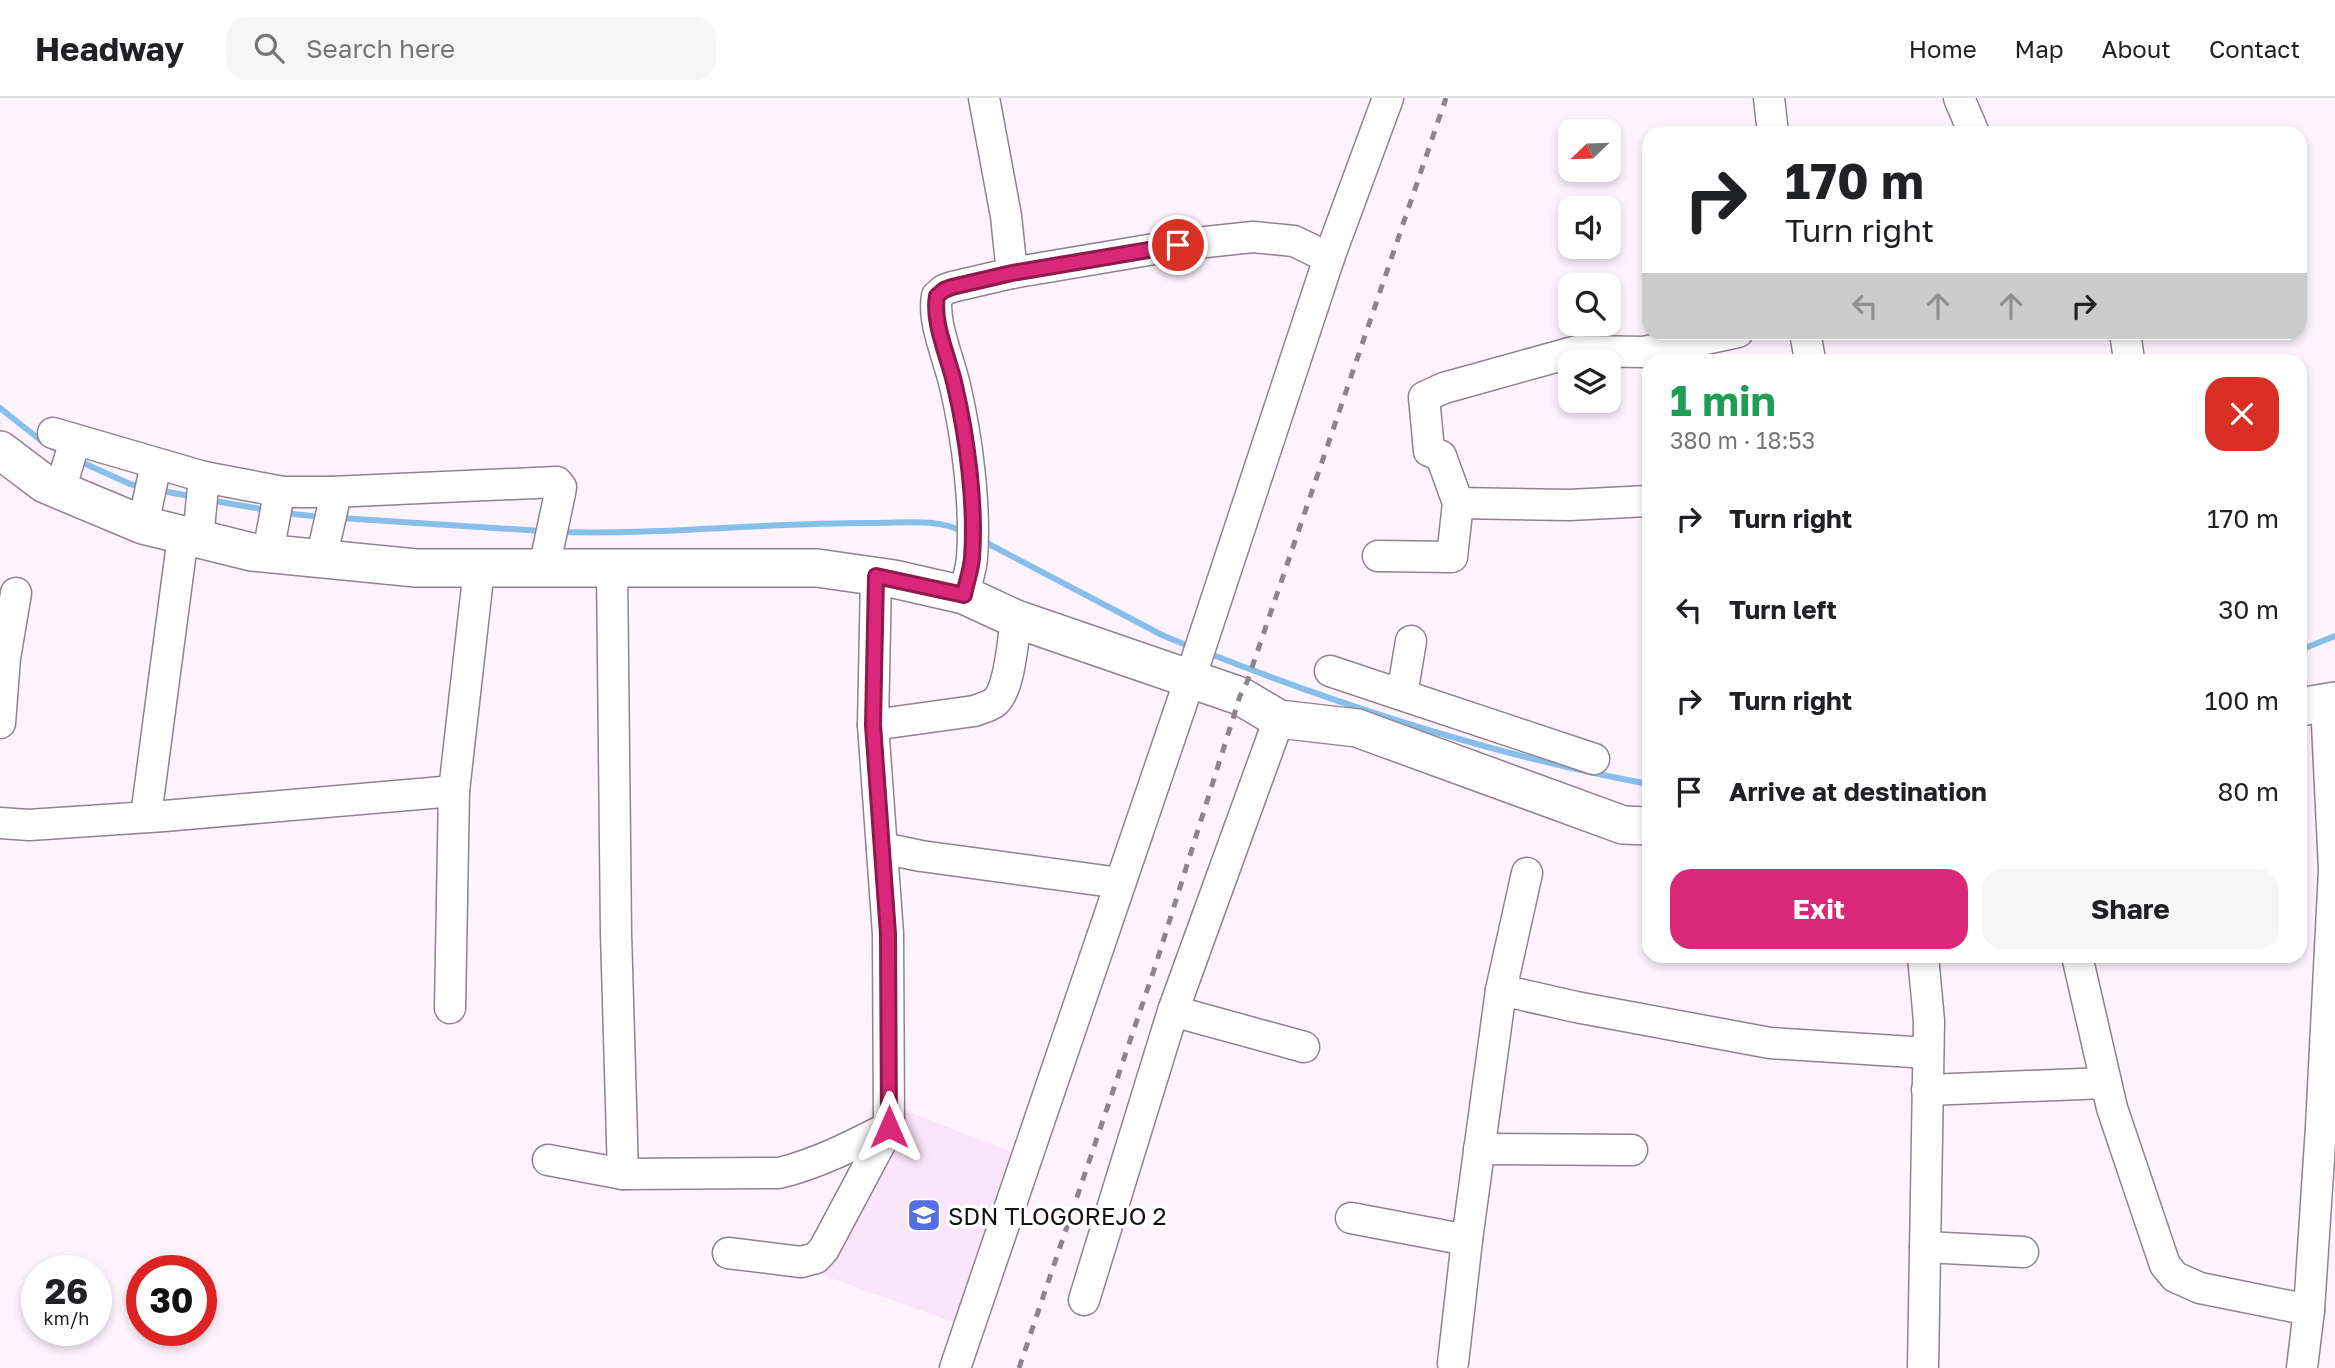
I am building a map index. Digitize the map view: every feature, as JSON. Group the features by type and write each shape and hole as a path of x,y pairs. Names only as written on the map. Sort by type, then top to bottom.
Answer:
{"main road":[{"path":"0,450 45,484 62,483 145,518 193,533 416,568 479,569 547,558 612,568 817,568 876,576 968,578 1016,619 1240,695 1279,719 1363,709 1623,825 1642,826"}],"street":[{"path":"984,98 1006,216 1012,273"},
{"path":"955,1368 1190,679 1329,258 1388,98"},
{"path":"1769,98 1772,126"},
{"path":"1959,98 1971,126"},
{"path":"968,578 973,531 965,437 956,386 937,321 937,296 944,290 1012,273 1178,245 1253,237 1294,241 1329,258"},
{"path":"1378,556 1452,557 1458,503 1441,456 1429,451 1424,397 1444,387 1577,351 1644,352 1700,340"},
{"path":"62,483 67,441 154,472 276,498 332,500 557,482 561,487 547,558"},
{"path":"145,518 154,472"},
{"path":"145,817 203,482"},
{"path":"269,545 276,498"},
{"path":"322,553 332,500"},
{"path":"1458,503 1569,505 1642,501"},
{"path":"612,568 616,933 623,1174"},
{"path":"450,1008 454,791 479,569"},
{"path":"728,1253 801,1262 816,1258 824,1249 889,1127 888,934 873,725 876,576"},
{"path":"0,723 5,658 16,593"},
{"path":"873,725 990,706 998,700 1004,688 1016,619"},
{"path":"1402,695 1411,641"},
{"path":"1330,671 1363,709 1402,695 1594,759"},
{"path":"2302,1368 2329,1079 2334,870 2320,704"},
{"path":"1084,1300 1173,1011 1279,719"},
{"path":"0,823 29,825 145,817 454,791"},
{"path":"882,848 921,856 1120,883"},
{"path":"1454,1363 1467,1240 1501,990 1527,873"},
{"path":"1923,1368 1929,1021 1924,963"},
{"path":"2079,963 2112,1108 2165,1265 2175,1277 2200,1289 2309,1310"},
{"path":"1501,990 1576,1007 1770,1043 1928,1053"},
{"path":"1173,1011 1304,1047"},
{"path":"1927,1090 2106,1083"},
{"path":"548,1160 623,1174 779,1173 799,1168 889,1127"},
{"path":"1479,1149 1632,1150"},
{"path":"1351,1218 1467,1240"},
{"path":"1925,1247 2024,1252"}],"shaded area":[{"name":"SDN TLOGOREJO 2","path":"904,1110 1017,1154 959,1324 822,1275"}],"waterway":[{"path":"0,408 44,443 63,453"},
{"path":"79,461 130,484 143,487"},
{"path":"157,490 195,497"},
{"path":"209,500 267,510"},
{"path":"284,513 322,517"},
{"path":"340,518 542,531"},
{"path":"560,532 639,532 796,524 909,522 932,523 964,532"},
{"path":"983,541 1164,636 1191,647"},
{"path":"2307,647 2335,636"},
{"path":"1208,653 1370,712 1425,729 1536,760 1642,783"}],"railway":[{"path":"1019,1368 1155,967 1240,696 1446,98"}],"place":[{"name":"SDN TLOGOREJO 2","path":"924,1215"}],"route":[{"path":"889,1127 888,934 873,725 876,576 964,595 972,561 973,531 965,437 956,386 937,321 937,296 952,287 1012,273 1178,245"}]}
